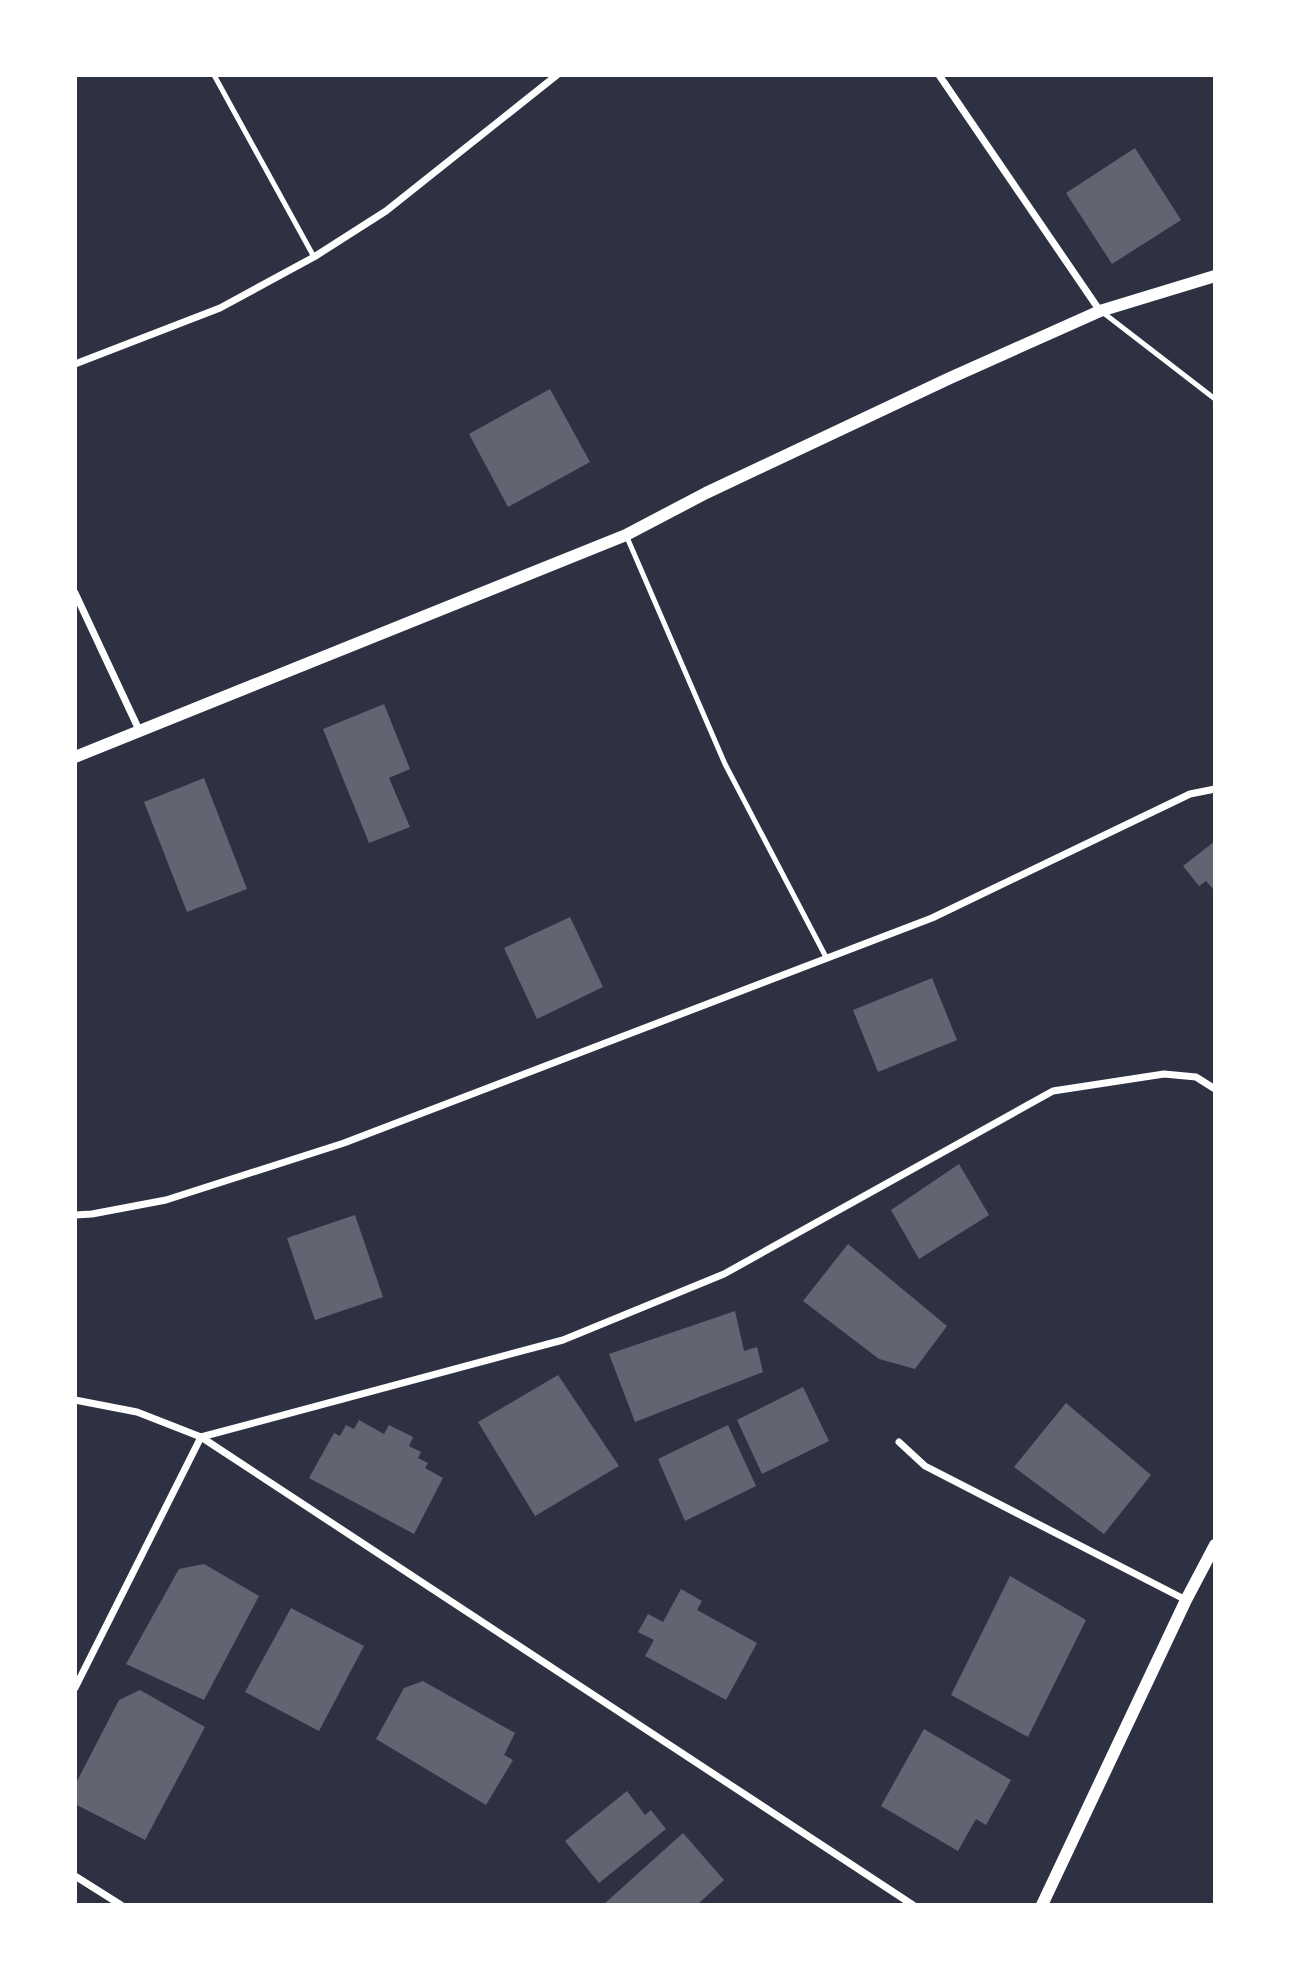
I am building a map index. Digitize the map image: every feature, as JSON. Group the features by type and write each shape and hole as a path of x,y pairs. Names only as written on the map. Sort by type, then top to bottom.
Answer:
{"street":[{"path":"75,364 220,308 314,257 386,211 557,75"},
{"path":"939,75 1100,311"},
{"path":"75,757 626,535 767,464 1100,311 1215,276"},
{"path":"75,593 140,732"},
{"path":"75,1215 166,1200 344,1143 932,918 1190,794 1215,789"},
{"path":"75,1688 201,1437 563,1340 724,1274 1053,1091 1164,1074 1196,1077 1215,1089"},
{"path":"75,1400 137,1412 201,1437 913,1905"},
{"path":"899,1442 925,1466 1186,1600"},
{"path":"1042,1905 1186,1600 1215,1545"},
{"path":"75,1876 121,1905"}],"lane":[{"path":"214,75 314,257"},
{"path":"1100,311 1215,399"},
{"path":"626,535 725,764 827,959"}],"building":[{"path":"1135,148 1181,220 1112,264 1066,193"},
{"path":"550,389 590,462 508,507 469,434"},
{"path":"384,704 410,769 389,778 410,827 369,843 323,729"},
{"path":"204,778 247,889 187,912 144,802"},
{"path":"1215,841 1215,891 1206,881 1199,886 1183,866"},
{"path":"570,917 603,987 537,1019 504,948"},
{"path":"932,978 957,1040 878,1072 853,1010"},
{"path":"959,1164 989,1215 919,1259 891,1210"},
{"path":"355,1215 383,1297 315,1320 287,1238"},
{"path":"848,1244 947,1326 915,1369 879,1359 803,1301"},
{"path":"735,1311 744,1351 757,1347 763,1372 635,1422 609,1354"},
{"path":"558,1375 619,1466 535,1516 478,1422"},
{"path":"803,1387 829,1441 762,1474 737,1420"},
{"path":"1066,1403 1151,1475 1104,1534 1014,1467"},
{"path":"359,1420 384,1434 389,1425 413,1437 409,1446 421,1452 418,1458 428,1463 425,1468 443,1478 414,1534 309,1478 334,1433 340,1436 346,1425 354,1429"},
{"path":"728,1425 756,1486 685,1521 658,1459"},
{"path":"204,1564 259,1596 204,1700 126,1664 179,1569"},
{"path":"1010,1576 1086,1620 1028,1737 951,1695"},
{"path":"681,1589 702,1601 697,1610 757,1643 726,1700 645,1656 654,1640 638,1632 648,1614 663,1622"},
{"path":"291,1608 364,1646 319,1731 245,1692"},
{"path":"423,1681 515,1733 504,1755 513,1760 486,1805 376,1739 404,1688"},
{"path":"140,1690 205,1727 145,1840 75,1804 75,1785 119,1700"},
{"path":"924,1729 1011,1780 986,1825 976,1819 958,1851 881,1806"},
{"path":"627,1791 645,1815 651,1810 666,1829 599,1883 565,1841"},
{"path":"683,1833 724,1880 697,1905 603,1905"}]}
